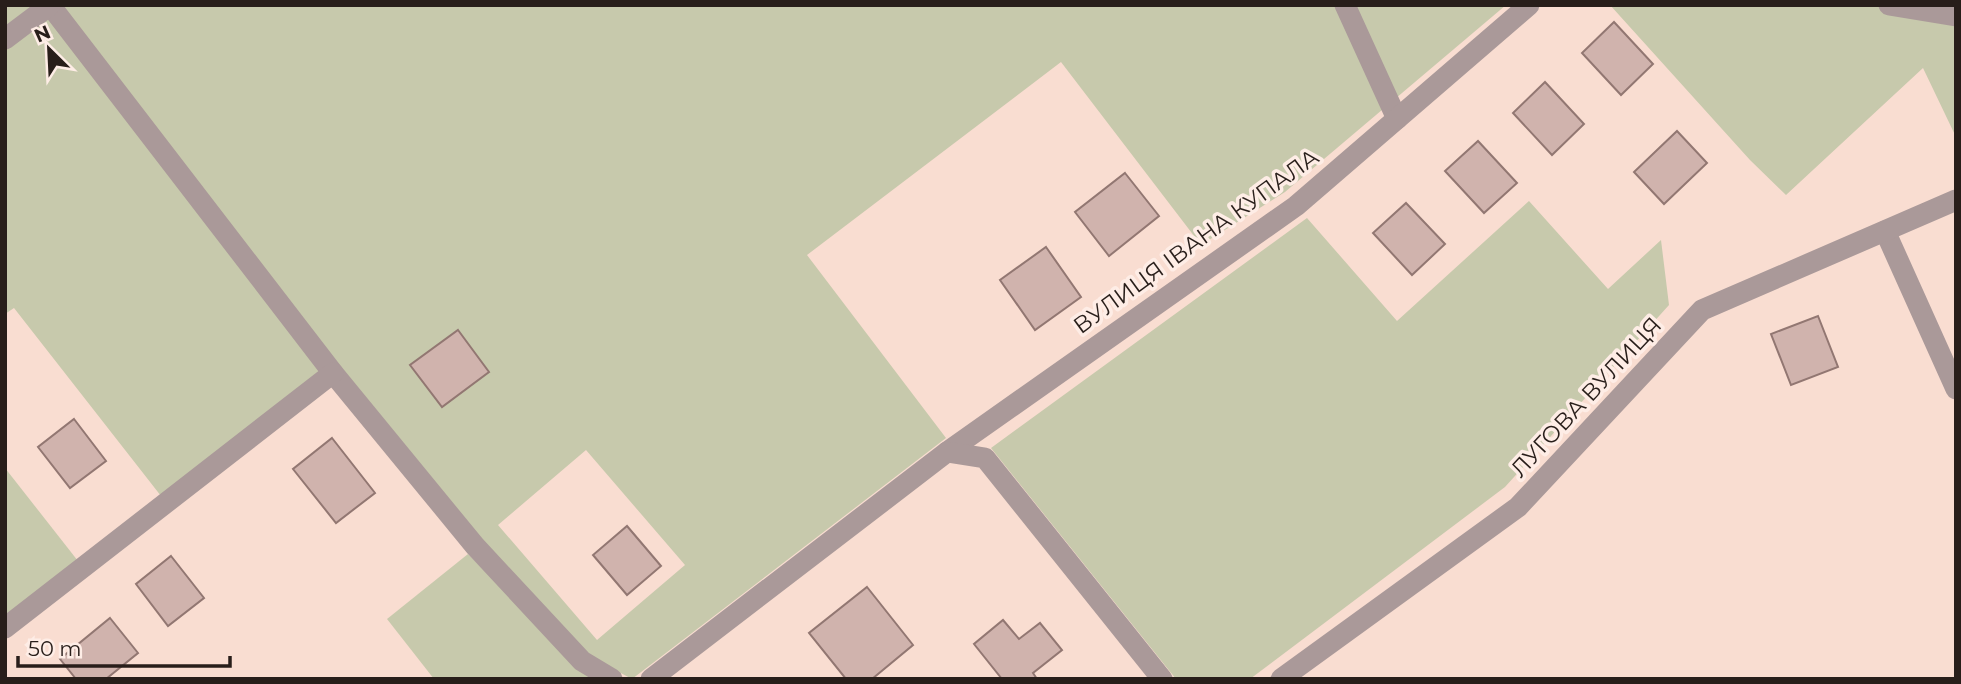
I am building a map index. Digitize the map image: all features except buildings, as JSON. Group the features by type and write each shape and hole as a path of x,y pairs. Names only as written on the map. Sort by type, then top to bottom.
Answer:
{"street":[{"path":"5,39 50,5 333,373 483,555 582,661 612,679"},
{"path":"1345,5 1397,119"},
{"name":"ВУЛИЦЯ ІВАНА КУПАЛА","path":"651,679 947,452 1296,206 1529,5"},
{"path":"1889,5 1956,16"},
{"name":"ЛУГОВА ВУЛИЦЯ","path":"1281,679 1518,507 1702,310 1956,200"},
{"path":"1885,231 1956,389"},
{"path":"5,628 333,373"},
{"path":"947,452 985,458 1162,679"}],"green space":[{"path":"5,5 35,5 5,28"},
{"path":"61,5 1506,5 1285,192 1201,245 1061,62 807,255 946,438 632,679 587,655 482,541 340,367","holes":["586,450 685,565 597,640 498,525"]},
{"path":"1610,5 1956,5 1956,137 1923,68 1786,195 1750,160"},
{"path":"48,17 321,371 161,496 14,308 5,314 5,50"},
{"path":"1529,201 1608,289 1661,240 1669,305 1505,487 1250,679 1176,679 991,448 1307,218 1397,321"},
{"path":"5,468 78,561 5,617"},
{"path":"468,554 595,679 434,679 387,619"}]}
